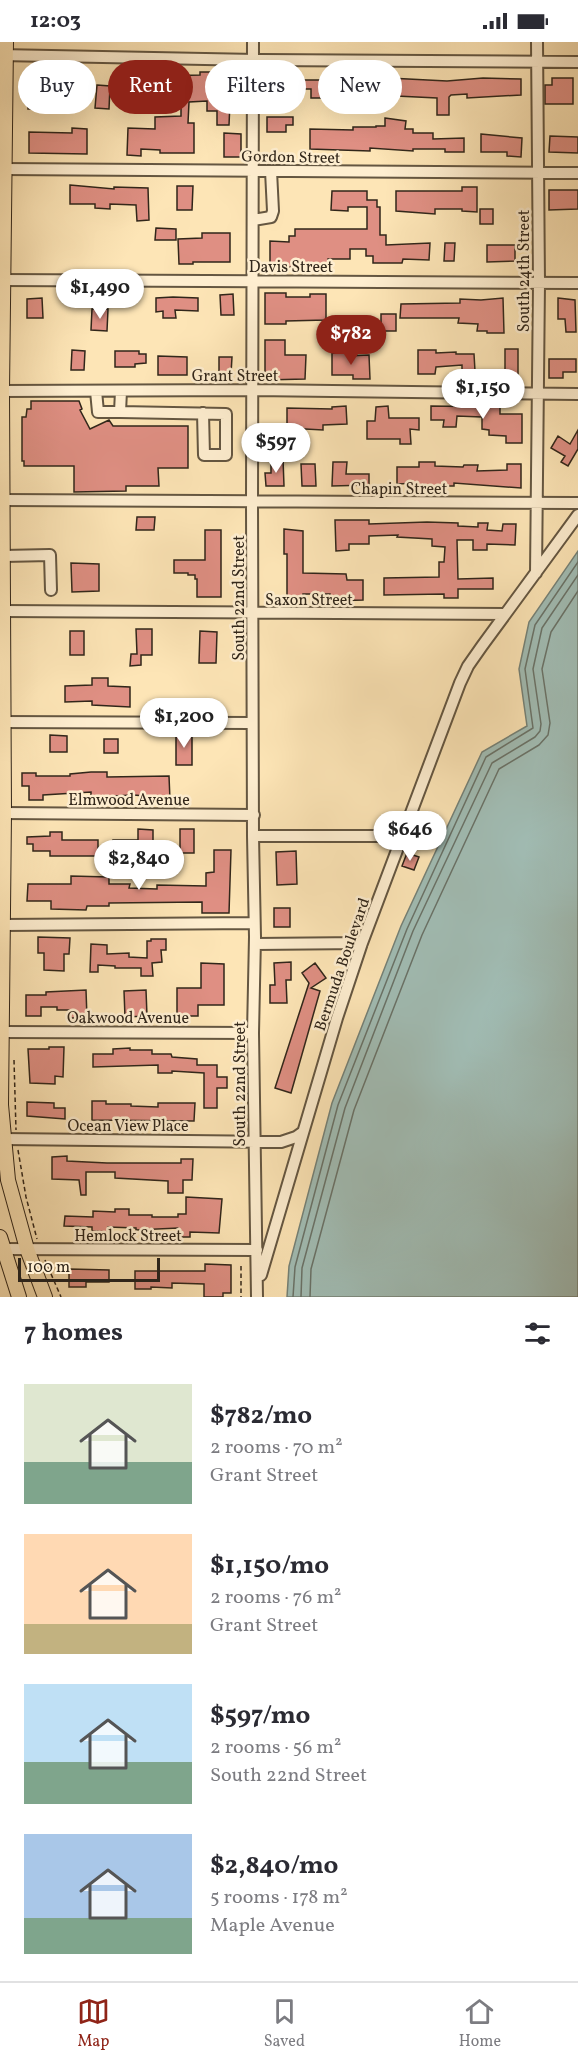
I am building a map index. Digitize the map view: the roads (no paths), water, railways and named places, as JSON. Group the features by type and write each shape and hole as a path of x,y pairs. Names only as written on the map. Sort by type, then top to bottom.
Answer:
{"main road":[{"path":"4,50 1,391 4,500 2,722 4,925 1,1106 10,1139 8,1180 34,1249 45,1297"},
{"path":"1,1245 19,1297"},
{"path":"10,1297 13,1280"}],"street":[{"name":"South 22nd Street","path":"253,60 254,42"},
{"name":"South 24th Street","path":"536,573 539,283 537,42"},
{"path":"4,50 253,60"},
{"path":"306,60 578,62"},
{"name":"South 22nd Street","path":"253,114 252,723 255,944 253,1033 257,1297"},
{"name":"Gordon Street","path":"3,169 578,173"},
{"path":"253,220 271,217 273,211 271,171"},
{"name":"Davis Street","path":"3,280 578,283"},
{"name":"Grant Street","path":"1,391 252,390 578,394"},
{"path":"96,391 98,412 203,413"},
{"path":"120,412 121,391"},
{"name":"Chapin Street","path":"4,500 578,503"},
{"name":"Bermuda Boulevard","path":"258,1284 362,943 468,666 578,515"},
{"path":"4,556 50,555 51,590"},
{"name":"Saxon Street","path":"4,611 505,615"},
{"path":"2,722 252,723"},
{"name":"Elmwood Avenue","path":"4,813 254,815"},
{"path":"253,836 402,836"},
{"path":"4,925 254,923"},
{"path":"255,944 362,943"},
{"name":"Oakwood Avenue","path":"3,1032 253,1033"},
{"name":"Ocean View Place","path":"10,1139 281,1142 303,1132"},
{"name":"Hemlock Street","path":"1,1245 34,1249 257,1250"}],"water":[{"path":"578,551 578,1297 287,1297 289,1266 332,1103 401,926 482,752 527,726 519,669 529,622"}]}
